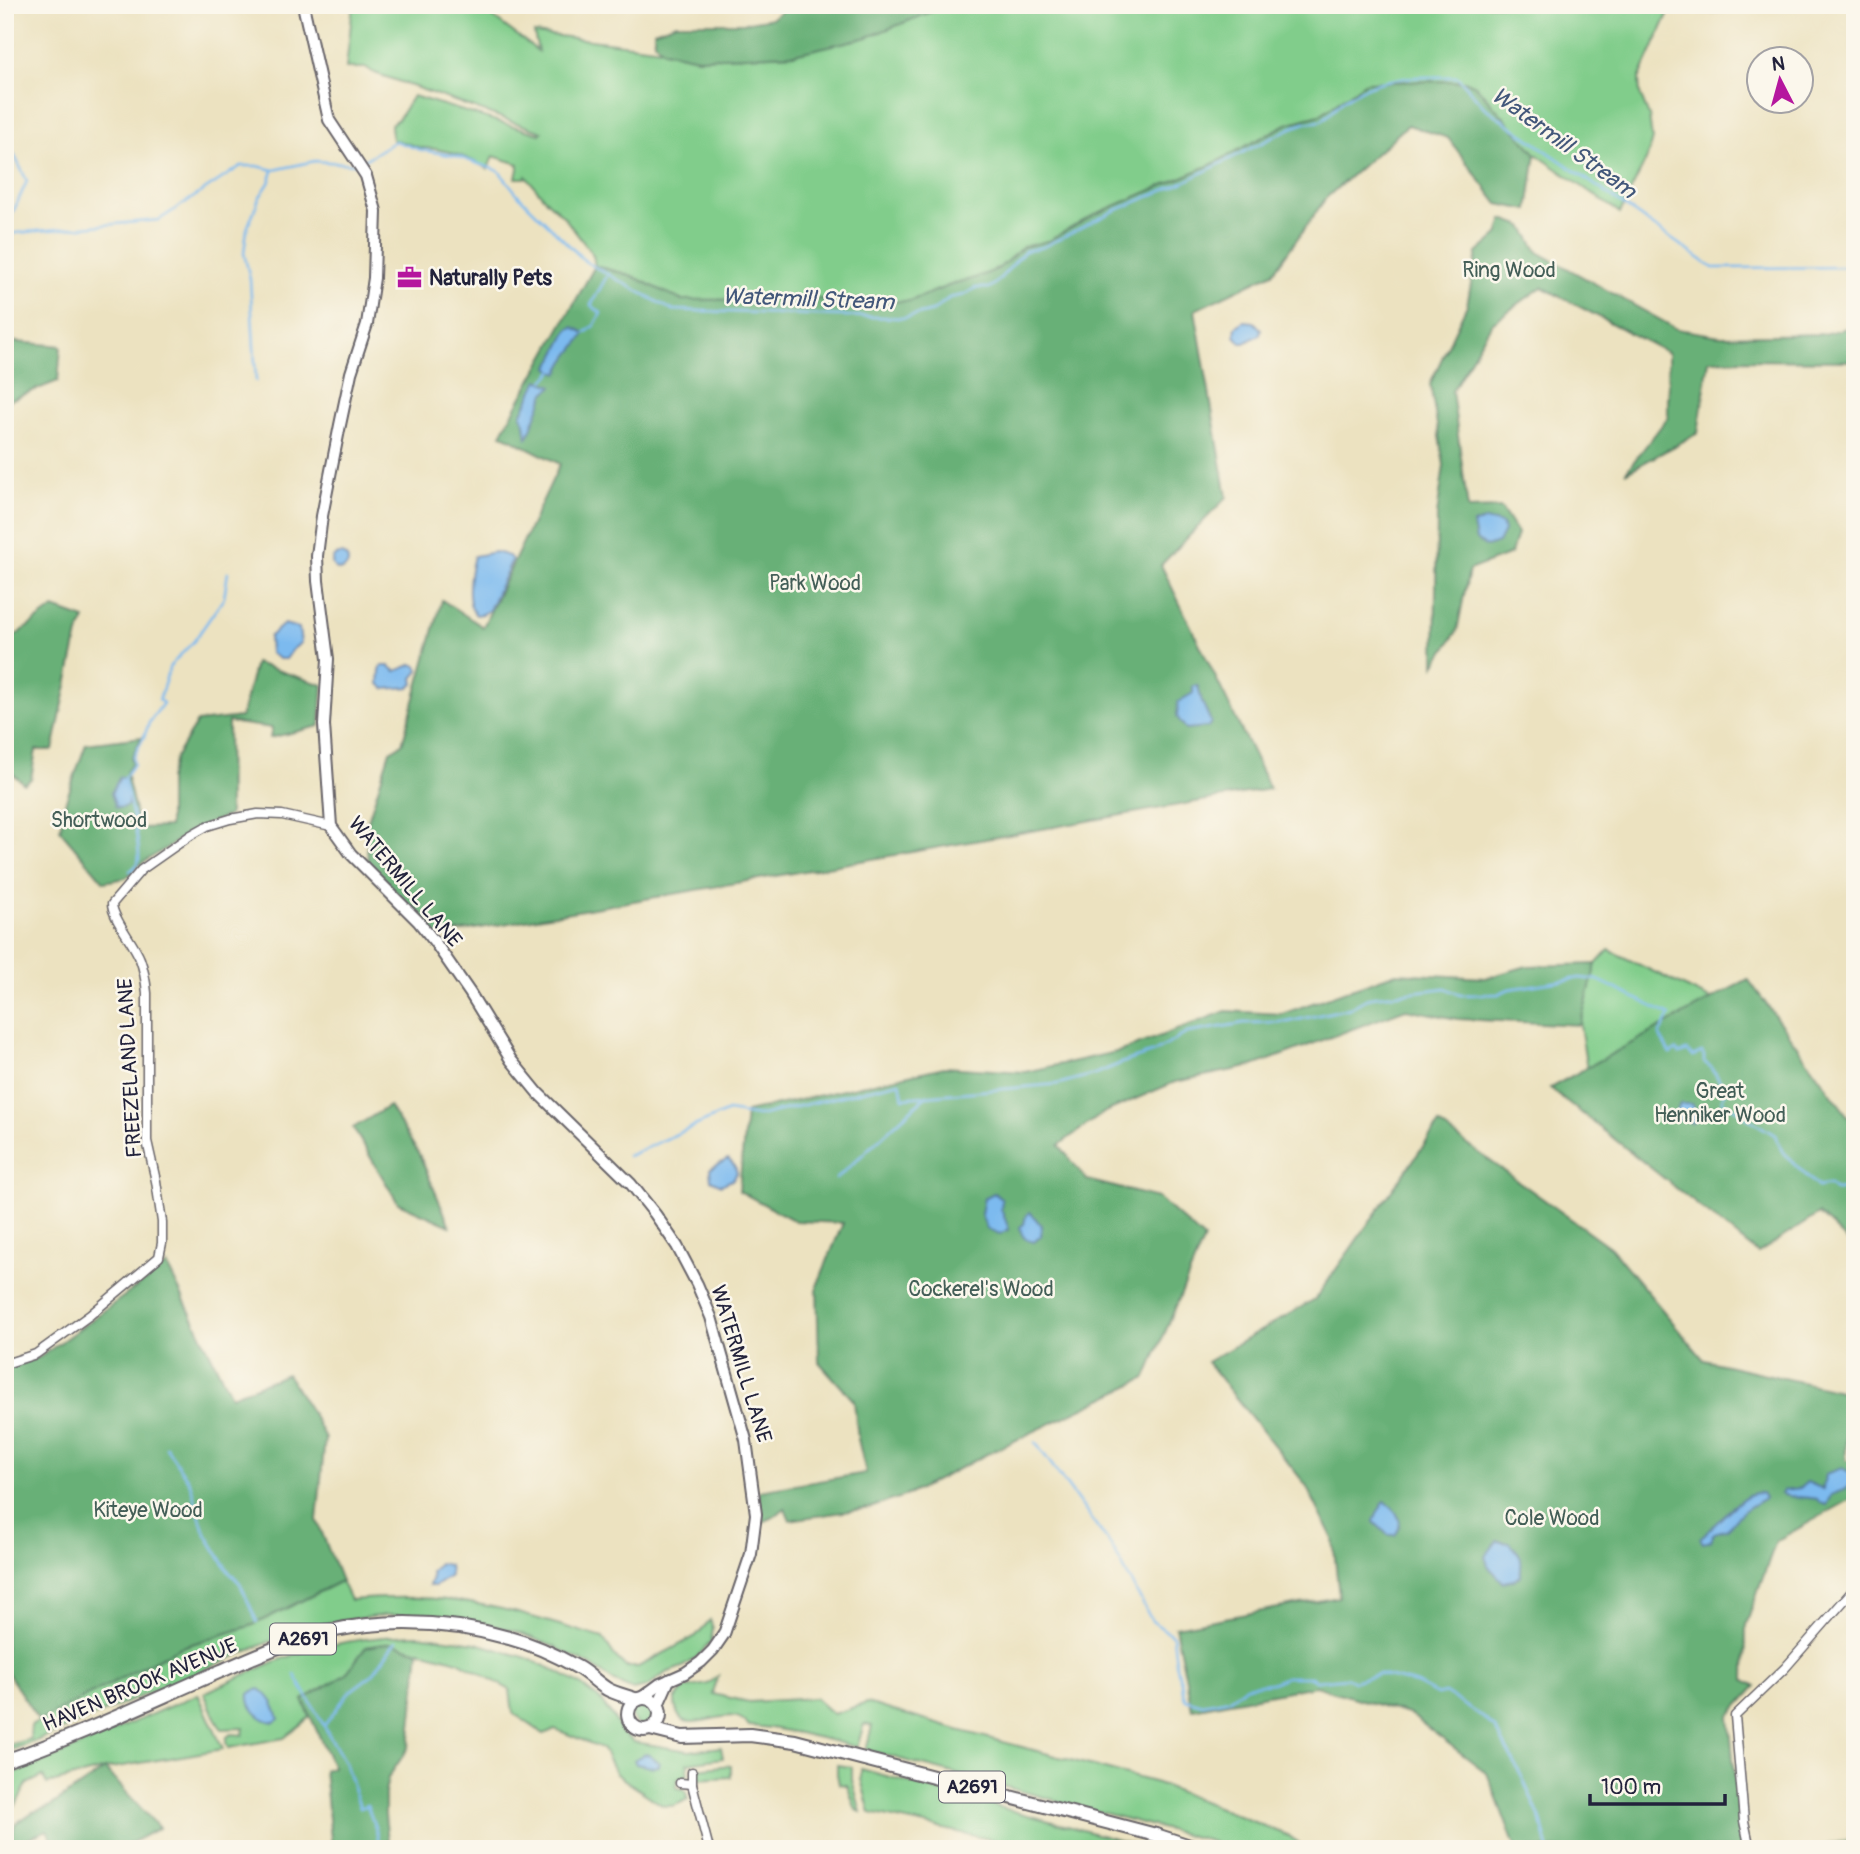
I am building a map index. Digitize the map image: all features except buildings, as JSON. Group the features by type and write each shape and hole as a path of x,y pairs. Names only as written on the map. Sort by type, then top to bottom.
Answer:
{"main road":[{"name":"HAVEN BROOK AVENUE","path":"5,1761 92,1727 272,1649 327,1631 388,1623 419,1622 481,1630 548,1652 580,1668 608,1689 629,1718"},
{"name":"HAVEN BROOK AVENUE","path":"608,1689 639,1699"},
{"path":"659,1710 658,1723 650,1728 637,1728 629,1718 630,1707 639,1699 650,1699 682,1737"},
{"name":"A2691","path":"650,1728 682,1737 750,1735 794,1741 1156,1835 1199,1849"}],"street":[{"name":"WATERMILL LANE","path":"303,5 329,120 366,176 376,211 374,278 367,324 351,373 322,516 317,556 328,659 324,726 331,826 351,854 418,921 434,941 511,1060 538,1093 631,1184 677,1246 711,1317 746,1440 756,1514 751,1554 724,1634 701,1662 685,1673 660,1684 639,1699"},
{"name":"FREEZELAND LANE","path":"5,1364 36,1354 90,1315 159,1257 162,1222 147,1141 148,1013 145,974 134,945 112,911 112,904 141,870 207,826 258,814 282,815 331,826"},
{"path":"1750,1849 1744,1821 1735,1716 1785,1668 1855,1588"},
{"path":"659,1710 669,1680"},
{"path":"692,1772 692,1784 709,1849"},
{"path":"680,1783 692,1784"}],"green space":[{"path":"353,5 477,5 538,51 534,33 662,49 698,58 794,54 940,8 941,5 1758,5 1714,12 1670,10 1639,79 1640,94 1649,116 1652,139 1647,158 1620,213 1536,154 1476,86 1464,81 1366,82 1320,115 1287,124 1213,164 1096,214 1048,241 1023,247 998,269 910,301 866,302 820,299 681,300 630,275 595,266 593,255 564,217 526,176 516,178 519,164 493,156 488,169 456,154 392,140 391,124 399,118 413,96 540,134 542,132 367,68 346,68"},
{"path":"789,5 941,5 941,8 868,37 794,54 698,58 664,51 654,42 654,31 676,23 743,23 772,18"},
{"name":"Park Wood","path":"1464,81 1476,86 1536,154 1528,210 1498,204 1448,138 1408,125 1326,198 1273,273 1195,310 1227,497 1161,565 1270,789 435,936 417,913 368,863 366,827 390,751 402,744 442,600 483,627 560,464 501,434 595,266 630,275 681,300 910,301 998,269 1023,247 1048,241 1096,214 1213,164 1287,124 1320,115 1366,82"},
{"name":"Ring Wood","path":"1503,219 1523,226 1538,252 1677,329 1720,336 1823,334 1855,326 1855,361 1709,360 1698,433 1625,473 1668,417 1668,353 1542,287 1492,323 1452,391 1468,509 1501,508 1517,533 1511,554 1469,570 1457,631 1435,665 1437,515 1444,465 1430,384 1467,305 1477,253 1498,235"},
{"path":"5,341 61,346 58,381 5,402"},
{"name":"Shortwood","path":"54,608 85,619 78,634 53,750 36,750 31,779 24,784 5,762 5,643"},
{"name":"Shortwood","path":"255,663 323,685 320,726 270,738 272,728 228,722 229,815 188,832 142,863 126,878 104,882 60,830 65,803 86,744 142,737 126,773 139,828 169,827 169,779 175,758 197,722 241,717"},
{"path":"1609,950 1712,1000 1587,1069 1580,1025 1596,964"},
{"name":"Cockerel's Wood","path":"1596,964 1580,1025 1457,1019 1406,1009 1253,1066 1175,1082 1105,1112 1059,1145 1087,1180 1158,1198 1204,1239 1146,1378 910,1494 870,1508 790,1520 785,1508 761,1523 759,1491 866,1473 858,1439 854,1401 819,1362 817,1286 843,1223 795,1221 739,1191 746,1112 944,1067 1025,1072 1121,1051 1226,1011 1282,1014 1396,973 1486,978 1527,966"},
{"name":"Great Henniker Wood","path":"1748,979 1855,1126 1855,1248 1819,1214 1758,1253 1550,1088"},
{"path":"389,1106 419,1154 450,1226 398,1203 353,1128"},
{"name":"Cole Wood","path":"1439,1124 1611,1248 1704,1360 1845,1392 1846,1459 1855,1465 1855,1497 1776,1541 1746,1625 1745,1680 1756,1686 1729,1716 1744,1849 1516,1849 1487,1773 1411,1715 1315,1686 1192,1709 1175,1627 1339,1597 1333,1539 1306,1485 1207,1362 1315,1299"},
{"name":"Kiteye Wood","path":"167,1265 231,1396 287,1374 313,1415 325,1438 317,1520 341,1581 253,1625 179,1648 39,1721 5,1669 5,1369 40,1357"},
{"path":"341,1581 350,1600 444,1599 531,1616 603,1638 626,1667 638,1667 696,1636 710,1620 713,1628 711,1642 696,1658 682,1667 666,1673 647,1687 633,1690 550,1645 514,1631 482,1623 418,1615 386,1615 325,1623 269,1642 5,1752 5,1746 30,1739 31,1725 179,1648 253,1625"},
{"path":"418,1635 476,1643 527,1658 578,1683 599,1699 622,1733 634,1742 689,1751 721,1747 723,1758 688,1763 688,1773 684,1778 678,1778 676,1787 685,1790 688,1799 672,1806 662,1805 616,1774 602,1748 555,1729 544,1734 513,1713 510,1690 458,1661 391,1643 366,1647 345,1675 303,1700 310,1717 284,1738 228,1748 227,1737 232,1734 243,1735 244,1728 222,1729 204,1693 279,1660 313,1649 365,1639"},
{"path":"391,1643 419,1651 409,1747 388,1778 385,1793 389,1849 332,1849 324,1770 333,1767 303,1700 345,1675 366,1647"},
{"path":"718,1676 713,1694 749,1702 815,1698 833,1714 867,1703 1157,1783 1289,1836 1307,1849 1230,1849 1217,1843 866,1750 872,1726 864,1724 857,1747 789,1731 748,1726 740,1718 730,1716 684,1721 677,1714 675,1699 685,1688 708,1684"},
{"path":"198,1694 223,1749 105,1769 47,1784 43,1776 27,1784 16,1805 5,1809 5,1776"},
{"path":"644,1702 655,1709 656,1714 649,1725 644,1726 633,1719 632,1714 639,1703"},
{"path":"731,1765 731,1777 696,1779 696,1769"},
{"path":"837,1765 852,1767 852,1780 861,1812 856,1810 847,1785 839,1784"},
{"path":"105,1769 159,1828 120,1849 57,1849 47,1830 9,1847 15,1824 33,1812 49,1807"},
{"path":"861,1769 1151,1849 997,1849 994,1840 870,1813"},
{"path":"1855,1839 1855,1849 1808,1849"}],"water":[{"path":"1244,321 1254,322 1261,329 1260,334 1241,343 1235,336 1236,327"},
{"path":"573,327 585,333 559,373 553,371 549,367 568,330"},
{"path":"538,380 553,386 545,393 527,439 521,415"},
{"path":"1485,520 1502,524 1504,531 1498,543 1487,547 1476,540 1473,524"},
{"path":"495,552 509,556 512,560 489,610 476,615 472,610 469,595 474,556"},
{"path":"340,554 346,556 346,568 340,570 334,568 332,562 334,556"},
{"path":"284,624 299,628 301,643 286,659 279,659 270,653 269,637"},
{"path":"413,664 419,671 410,687 385,689 379,684 382,666 389,666 396,671"},
{"path":"1193,686 1198,686 1211,722 1208,727 1186,729 1177,717 1178,702 1193,693"},
{"path":"120,777 124,778 128,794 128,805 122,808 116,807 111,793"},
{"path":"1680,1104 1691,1104 1697,1112 1697,1119 1692,1123 1677,1120 1676,1113"},
{"path":"728,1159 735,1166 737,1173 732,1180 721,1185 711,1180 710,1169"},
{"path":"994,1193 1002,1200 1001,1209 1009,1229 1000,1234 987,1229 981,1214 984,1198"},
{"path":"1030,1212 1042,1226 1041,1236 1034,1242 1024,1238 1020,1227"},
{"path":"1842,1468 1849,1472 1852,1481 1846,1489 1831,1495 1826,1505 1817,1499 1781,1494 1784,1490 1800,1488 1807,1482 1823,1489 1825,1474"},
{"path":"1762,1493 1765,1498 1739,1515 1728,1529 1714,1533 1711,1541 1703,1543 1700,1538 1739,1501 1751,1494"},
{"path":"1385,1501 1396,1512 1400,1521 1395,1535 1388,1535 1374,1522"},
{"path":"1497,1541 1509,1543 1520,1555 1521,1576 1514,1580 1503,1582 1489,1567 1485,1557"},
{"path":"439,1563 449,1565 450,1576 435,1586 429,1586 431,1572"},
{"path":"260,1689 277,1711 279,1719 274,1722 260,1716 250,1704 249,1694"},
{"path":"644,1754 659,1763 658,1766 636,1764 634,1760"}],"waterway":[{"name":"Watermill Stream","path":"361,162 395,141 421,150 456,156 499,171 519,196 586,262 672,310 904,318 933,311 949,298 964,295 975,288 989,288 1025,251 1043,247 1114,211 1184,182 1291,128 1321,121 1354,93 1397,79 1458,77 1484,107 1713,268 1855,267"},
{"path":"5,136 27,181 5,230"},
{"name":"Watermill Stream","path":"5,234 159,220 241,166 274,170 315,161 355,164"},
{"path":"256,381 250,279 244,253 247,229 273,171"},
{"path":"585,333 594,326 601,313 591,305 608,274"},
{"path":"544,381 553,371"},
{"path":"130,871 138,863 139,857 124,778 134,764 133,758 149,723 163,703 159,700 170,666 194,641 224,598 228,572"},
{"path":"628,1156 728,1111 758,1116 900,1082 903,1098 1058,1084 1095,1074 1154,1052 1187,1033 1244,1023 1288,1022 1350,1008 1370,997 1446,988 1460,995 1498,994 1509,989 1580,978 1598,980 1670,1015 1659,1035 1670,1054 1676,1050 1679,1054 1687,1051 1693,1056 1702,1052 1704,1062 1712,1068 1725,1090 1722,1101 1737,1110 1745,1107 1742,1115 1775,1135 1782,1151 1818,1187 1829,1185 1835,1190 1849,1189 1850,1198 1855,1198"},
{"path":"836,1179 927,1095"},
{"path":"1035,1442 1112,1547 1152,1621 1173,1636 1176,1663 1185,1699 1203,1704 1230,1699 1246,1686 1272,1683 1286,1677 1311,1677 1316,1681 1348,1678 1354,1681 1378,1674 1417,1684 1437,1695 1445,1693 1495,1728 1522,1777 1541,1820 1548,1849"},
{"path":"166,1447 190,1483 204,1531 229,1572 240,1583 257,1622"},
{"path":"380,1849 367,1805 360,1808 345,1763 324,1726 349,1692 373,1674 396,1641"},
{"path":"295,1675 324,1726"}],"place":[{"name":"Naturally Pets","path":"409,278"}]}
